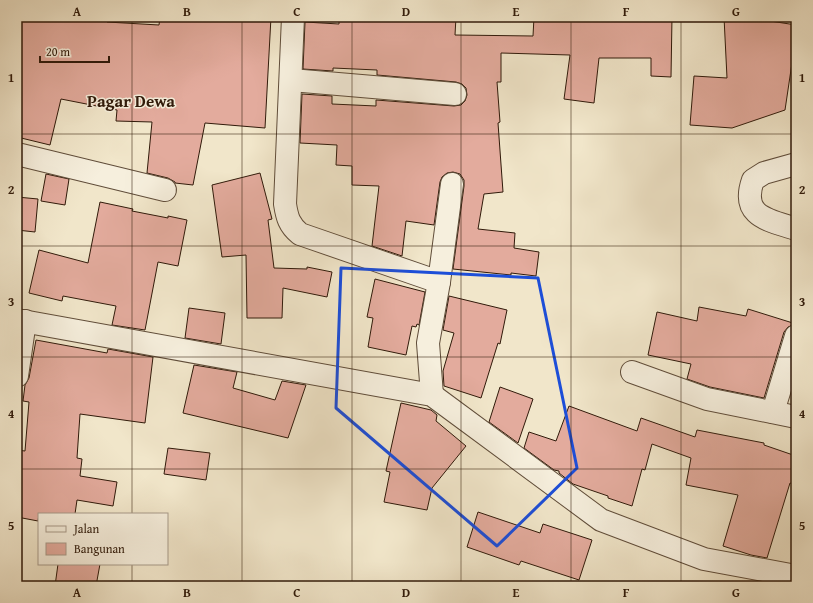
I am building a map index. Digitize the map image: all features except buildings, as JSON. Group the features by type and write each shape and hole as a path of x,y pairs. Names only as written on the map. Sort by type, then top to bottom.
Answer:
{"street":[{"path":"293,17 285,204 289,223 300,234 439,282"},
{"path":"291,80 455,94"},
{"path":"17,154 165,190"},
{"path":"796,164 764,173 753,180 748,197 751,205 759,216 796,229"},
{"path":"432,395 428,343 439,282 452,184"},
{"path":"17,376 21,321 432,395 602,520 704,559 796,576"},
{"path":"773,412 796,336"},
{"path":"632,372 707,399 796,417"}],"highlighted area":[{"path":"341,268 538,278 577,468 497,546 336,408"}],"district":[{"name":"Pagar Dewa","path":"131,101"}]}
